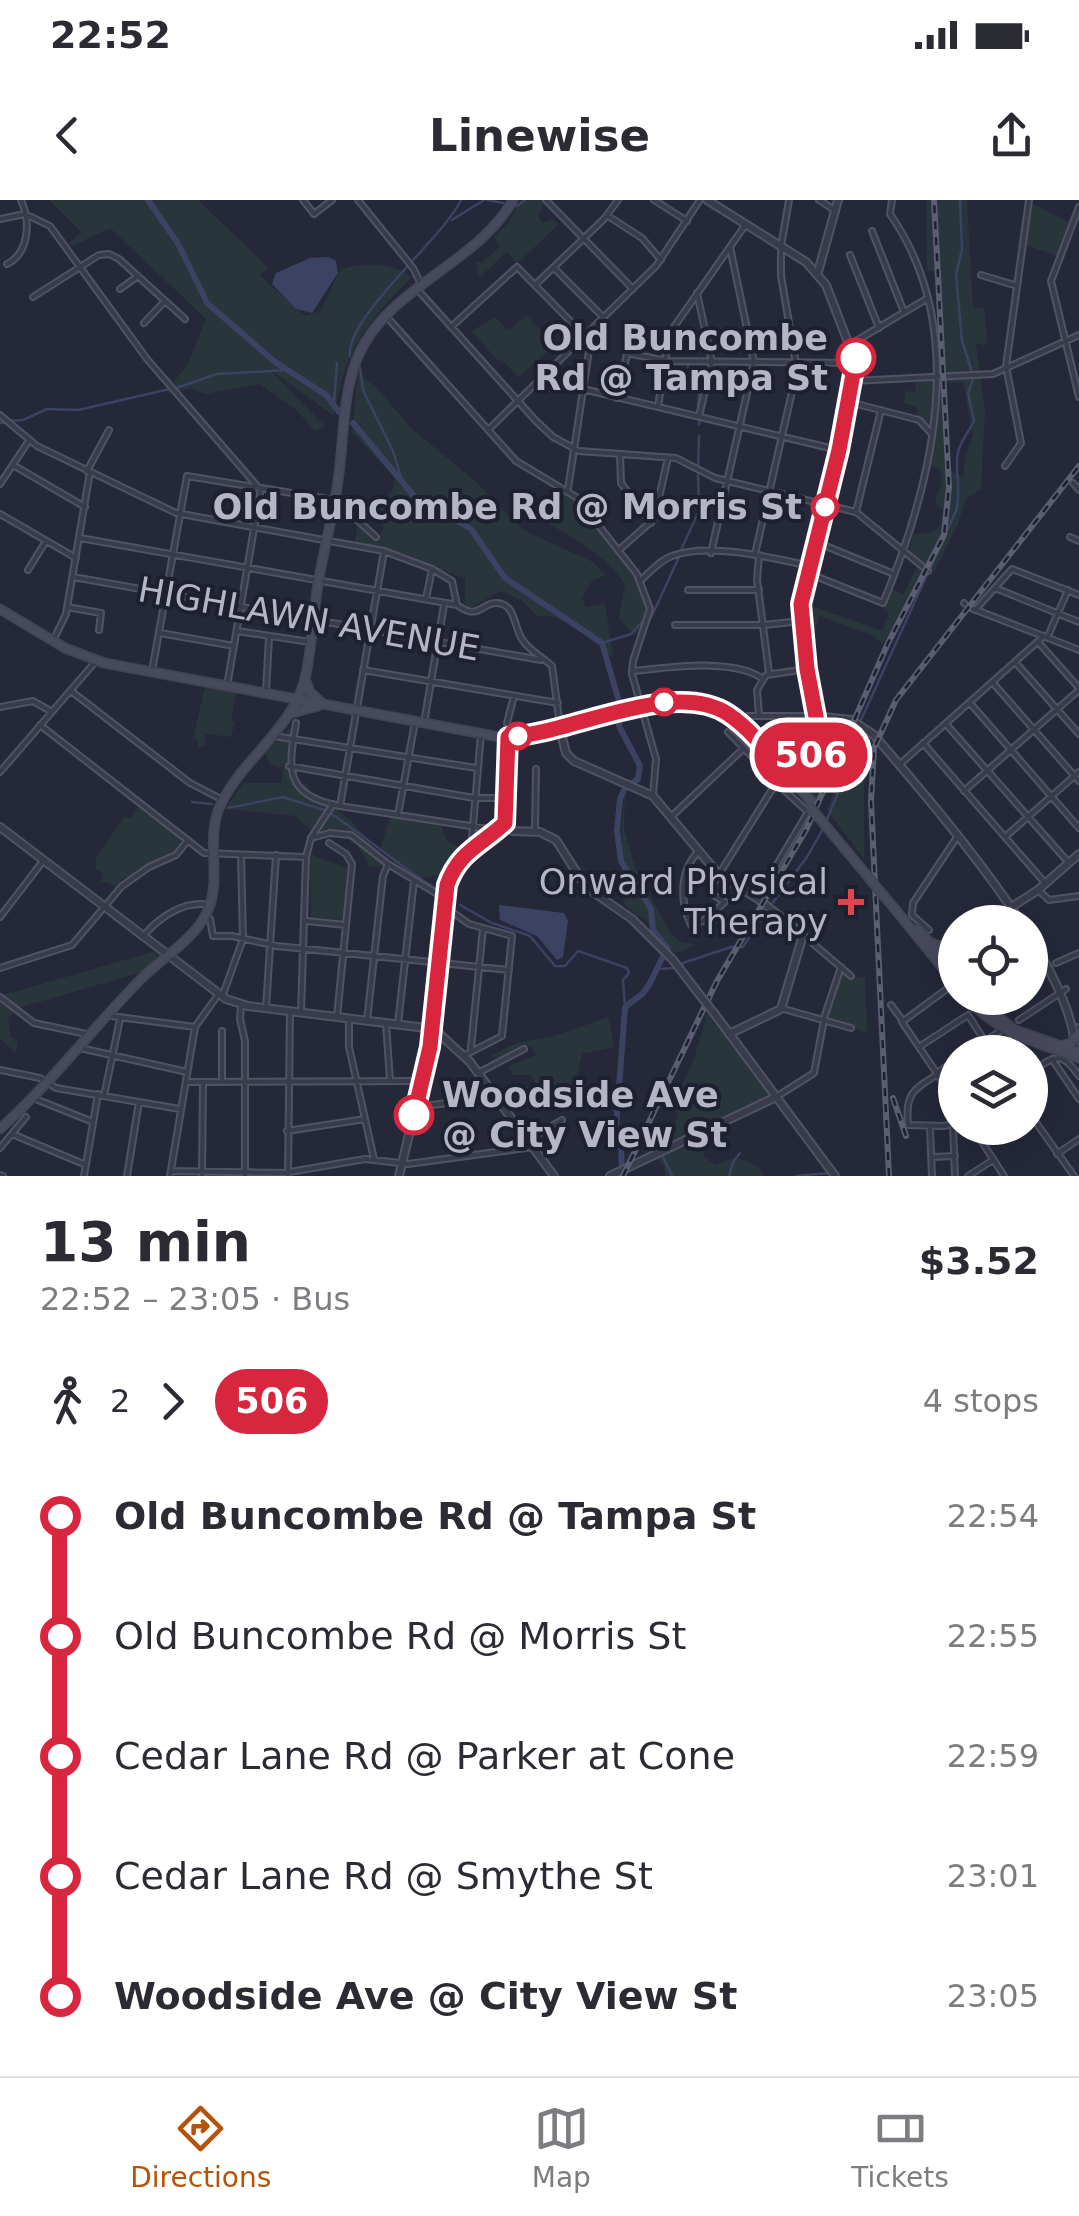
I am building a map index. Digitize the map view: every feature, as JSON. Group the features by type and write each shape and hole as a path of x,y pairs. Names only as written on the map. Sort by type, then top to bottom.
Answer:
{"main road":[{"path":"0,1129 206,916 214,888 213,824 223,800 289,714 305,679 353,368 366,340 386,316 489,232 513,200"},
{"path":"0,609 96,661 480,734 508,737 560,729 682,700 714,707 746,728 938,957"},
{"path":"305,679 310,692 327,706"},
{"path":"289,714 308,706 327,706"},
{"path":"787,776 810,807"},
{"path":"894,905 938,957"},
{"path":"929,942 938,946"},
{"path":"989,1015 1024,1040 1077,1054"},
{"path":"992,1015 1005,1027 1077,1054"},
{"path":"1060,1046 1072,1043 1079,1029"}],"street":[{"path":"6,264 14,261 24,247 25,214 21,200"},
{"path":"303,200 314,214 332,200"},
{"path":"358,200 412,266 420,289 451,327 550,435 575,448 686,462 707,476 856,512 928,571"},
{"path":"546,200 633,290"},
{"path":"535,286 608,216 618,200"},
{"path":"654,200 687,221"},
{"path":"488,430 633,290 661,260 704,200 818,273 851,344 856,364 801,604 816,740 799,766 772,791 712,884 710,893 725,902 718,911 690,926 681,905 688,865 698,852"},
{"path":"769,673 757,555 797,363 782,285 782,247 790,200"},
{"path":"818,200 836,210"},
{"path":"818,273 838,200"},
{"path":"640,580 672,556 757,555 809,570 883,603 904,553 928,464 936,378 934,320 902,232 890,214 892,200"},
{"path":"1005,466 1020,444 1006,370 1029,200"},
{"path":"1079,207 1051,281 1079,397"},
{"path":"0,219 25,214 50,226 147,360 260,487 228,686"},
{"path":"608,216 642,238 661,260"},
{"path":"658,407 670,334 746,224"},
{"path":"1071,226 1079,231"},
{"path":"872,231 904,312"},
{"path":"711,553 754,362 730,247"},
{"path":"33,297 99,255 108,254 184,319"},
{"path":"850,255 879,328"},
{"path":"451,327 515,267 586,337"},
{"path":"554,268 604,318"},
{"path":"981,275 1017,286"},
{"path":"120,289 138,276"},
{"path":"698,294 712,362 699,417"},
{"path":"851,344 928,298"},
{"path":"144,323 165,301"},
{"path":"386,316 523,467 568,490 589,511 640,580 650,609 632,671 656,760 653,796"},
{"path":"568,490 592,331"},
{"path":"853,381 984,375 1006,370 1079,335"},
{"path":"617,398 631,338"},
{"path":"628,354 667,361 856,364"},
{"path":"583,390 839,450"},
{"path":"849,402 921,421 932,435"},
{"path":"856,512 880,410"},
{"path":"0,415 29,440 180,514 384,551 432,569 452,581 456,605"},
{"path":"53,641 67,607 88,472 110,430"},
{"path":"0,484 29,440"},
{"path":"620,455 621,483 651,523"},
{"path":"618,551 656,514 668,458"},
{"path":"13,465 85,506"},
{"path":"152,672 189,475 335,500 376,538"},
{"path":"1073,483 1079,490"},
{"path":"0,514 76,558"},
{"path":"1070,537 1079,540"},
{"path":"80,538 456,605 472,613 494,604 505,606 523,641 552,666 566,753 574,761 653,796 719,876 769,907 851,976"},
{"path":"28,570 46,541"},
{"path":"816,542 894,574"},
{"path":"340,806 384,551"},
{"path":"426,600 432,569"},
{"path":"1079,594 1014,569 969,606 1079,650"},
{"name":"HIGHLAWN AVENUE","path":"73,576 546,661"},
{"path":"994,588 1079,622"},
{"path":"688,590 759,590"},
{"path":"899,765 1046,637 1068,590"},
{"path":"398,816 408,756 432,681 445,603"},
{"path":"67,607 100,614 99,630"},
{"path":"675,624 764,625 801,621"},
{"path":"237,630 310,642"},
{"path":"159,633 234,646"},
{"path":"266,692 269,636"},
{"path":"964,790 1079,689 1040,643"},
{"path":"1,769 96,661"},
{"path":"1016,663 1079,734"},
{"path":"632,671 648,667 744,668 763,679"},
{"path":"759,716 757,690 769,673 807,669"},
{"path":"363,670 558,703"},
{"path":"993,683 1078,776 1005,837"},
{"path":"71,690 190,783 223,800"},
{"path":"507,723 514,696"},
{"path":"0,707 34,701 52,712"},
{"path":"970,703 1079,828"},
{"path":"748,716 832,716 856,722 874,736 1022,905"},
{"path":"296,722 289,766 306,792 340,806 471,828 534,831 556,840 586,887 632,919 670,956 835,1176"},
{"path":"946,724 1069,863"},
{"path":"40,726 204,853 306,857"},
{"path":"728,732 772,778"},
{"path":"470,849 480,734"},
{"path":"271,736 476,768"},
{"path":"399,1176 431,1028 444,902 452,873 470,849 500,828 507,798 508,737"},
{"path":"923,744 1005,837 1049,900 1079,896"},
{"path":"670,817 744,748"},
{"path":"776,762 799,766"},
{"path":"289,766 474,798 507,798"},
{"path":"799,766 798,780 804,794"},
{"path":"534,831 536,770"},
{"path":"757,898 810,807 783,789"},
{"path":"302,1012 306,857 311,838 333,804"},
{"path":"0,827 220,996 241,1005 431,1028 467,1053 554,1176"},
{"path":"311,838 330,832 348,834 466,922 512,936 502,1036 467,1053"},
{"path":"930,930 912,915 913,903 960,834"},
{"path":"0,968 72,945 102,907 132,878 176,856 188,840"},
{"path":"329,843 350,858 351,874 337,1017"},
{"path":"241,854 243,939 220,996 195,1027 170,1174 288,1174 374,1159 402,1164 531,1144 562,1120"},
{"path":"1015,905 1079,854"},
{"path":"266,1008 276,855"},
{"path":"0,917 43,861"},
{"path":"368,1021 382,876 388,864"},
{"path":"398,1024 414,880"},
{"path":"143,937 155,923 175,911 192,905 210,905"},
{"path":"206,916 210,918 212,935 271,946 509,970"},
{"path":"306,921 346,924"},
{"path":"467,1053 483,928"},
{"path":"781,1009 803,935"},
{"path":"1077,1054 1079,1029 1054,959 1079,953"},
{"path":"617,1172 814,1075 824,1020 841,967"},
{"path":"1019,1020 1066,989"},
{"path":"902,1021 938,995"},
{"path":"0,997 34,1023 91,1034"},
{"path":"241,1005 245,1175"},
{"path":"891,1005 938,1073 912,1092 907,1101 908,1125 938,1126"},
{"path":"728,1034 781,1009 851,1028"},
{"path":"288,1174 290,1011"},
{"path":"108,1015 195,1027"},
{"path":"918,1047 968,1015 981,1035"},
{"path":"348,1018 348,1042 374,1159"},
{"path":"84,1176 93,1122 120,1019"},
{"path":"386,1023 390,1081"},
{"path":"994,1035 1005,1027"},
{"path":"222,1031 222,1082"},
{"path":"80,1048 186,1072"},
{"path":"478,1073 524,1049"},
{"path":"1052,1059 1078,1095"},
{"path":"1048,1061 1066,1060 1079,1076"},
{"path":"0,1070 56,1088 180,1109"},
{"path":"186,1082 422,1081"},
{"path":"202,1175 203,1082"},
{"path":"502,1106 534,1089"},
{"path":"416,1107 495,1096"},
{"path":"33,1098 93,1122"},
{"path":"128,1176 139,1102"},
{"path":"0,1148 26,1117"},
{"path":"288,1131 365,1120"},
{"path":"930,1127 932,1176"},
{"path":"12,1134 86,1165"},
{"path":"1057,1154 1079,1139"},
{"path":"1048,1141 1074,1176"},
{"path":"954,1145 956,1176"},
{"path":"984,1145 1004,1176"},
{"path":"931,1157 954,1156"},
{"path":"968,1176 994,1160"},
{"path":"340,1164 340,1176"}],"shaded area":[{"path":"49,200 198,200 269,268 259,275 305,316 320,311 341,269 378,265 412,277 360,339 345,372 334,416 267,367 325,426 315,431 296,410 260,384 205,394 190,388 180,391 174,381 188,364 206,319 110,228 71,247 69,243 81,232"},
{"path":"521,200 544,200 539,217 542,223 552,219 559,224 517,264 507,252 479,278 476,262 481,263 500,247 494,237 508,223"},
{"path":"926,200 967,200 973,307 984,309 988,345 976,344 985,412 981,489 965,500 958,524 934,572 909,551 913,534 931,533 939,527 943,510 935,503 941,483 940,467 928,467 931,433 917,416 917,407 904,403 905,391 916,392 914,381 941,384 945,469 963,477 965,456 973,436 963,382 947,383 934,271 927,271"},
{"path":"1030,202 1071,224 1058,256 1025,245"},
{"path":"526,315 556,345 518,377 472,331 494,317 509,330"},
{"path":"358,372 411,428 475,481 523,530 593,562 606,575 592,581 582,597 586,607 605,603 613,658 568,623 537,616 521,600 501,591 470,608 465,605 465,579 399,553 355,542 358,522 367,532 379,536 384,528 376,508 392,491 395,478 352,432"},
{"path":"560,490 577,502 640,581 647,615 635,636 619,618 625,585 618,574 590,549 547,522"},
{"path":"917,567 924,571 882,645 876,637 820,616 809,646 807,604 882,631 892,588 903,595"},
{"path":"205,687 236,693 231,721 235,722 231,737 206,734 204,747 198,747 198,740 193,738"},
{"path":"825,722 850,725 816,800 803,779 821,747"},
{"path":"295,723 288,767 298,771 296,782 308,785 310,800 335,809 355,824 386,866 370,867 356,843 327,829 314,835 296,816 225,809 243,783 281,783 283,768 270,764 265,753"},
{"path":"860,727 873,737 864,786 864,859 827,810"},
{"path":"625,793 624,828 635,867 670,932 679,941 697,945 675,953 670,951 659,942 647,922 625,905 622,832"},
{"path":"139,806 182,840 174,851 124,877 116,886 101,881 103,874 96,869 96,858 124,817 130,818"},
{"path":"390,817 442,826 446,840 466,851 444,875 421,878 380,849"},
{"path":"310,854 347,868 343,920 311,918"},
{"path":"155,951 158,956 142,972 18,1008 8,1018 11,1037 18,1041 16,1053 0,1039 0,996"},
{"path":"841,974 865,978 867,1033 827,1018"},
{"path":"707,1013 773,1099 707,1136 703,1155 715,1165 737,1157 757,1166 765,1176 665,1176 664,1166 655,1156 644,1157 648,1134 669,1135 678,1115 672,1106 694,1059"},
{"path":"608,1017 614,1047 582,1054 573,1091 558,1104 543,1095 531,1075 512,1075 509,1066 536,1055 531,1046 500,1059 490,1056 519,1042 551,1037"}],"water":[{"path":"328,257 336,261 338,273 312,313 296,309 272,284 276,273 310,258"},
{"path":"499,905 564,913 568,921 563,957 557,960 537,936 500,920"}],"waterway":[{"path":"148,200 179,245 207,303 275,362 326,395 339,412"},
{"path":"350,356 363,320 451,217 461,200"},
{"path":"452,220 484,200"},
{"path":"487,200 503,203"},
{"path":"517,206 525,200"},
{"path":"960,200 962,249 956,275 962,341 973,375"},
{"path":"334,402 337,363"},
{"path":"687,363 699,395 698,407"},
{"path":"360,368 363,390 393,451 401,477"},
{"path":"176,388 217,374 288,370"},
{"path":"861,720 956,511 958,452 974,421 968,393 973,379"},
{"path":"9,421 23,420 47,409 78,410 170,389"},
{"path":"699,424 700,419"},
{"path":"353,423 414,496 471,529 505,578 602,643 620,705 619,726 640,766 638,779 625,788 620,799 617,831 621,861 651,909 653,930 668,949 644,992 625,1008 616,1127 621,1143 622,1176"},
{"path":"698,468 699,436"},
{"path":"698,475 699,510"},
{"path":"680,552 698,513"},
{"path":"651,618 679,557"},
{"path":"602,643 631,634 644,620"},
{"path":"826,822 849,766 857,729"},
{"path":"228,808 283,797 327,811"},
{"path":"192,802 212,804"},
{"path":"330,813 441,892"},
{"path":"771,905 823,829"},
{"path":"460,905 492,923 530,936 555,966 565,966 578,951 627,968 629,973 623,980 625,1008"},
{"path":"680,964 731,947 743,947 766,911"},
{"path":"661,969 673,968"},
{"path":"635,1134 639,1137"},
{"path":"646,1140 660,1149"},
{"path":"729,1176 740,1153"},
{"path":"663,1157 672,1176"},
{"path":"796,1176 829,1173"}],"railway":[{"path":"623,1176 717,981 807,828 888,643 944,535 949,487 934,200"},
{"path":"889,1176 871,801 874,748 896,700 1079,466"},
{"path":"893,1098 906,1136"}],"bus line":[{"name":"506","path":"414,1115 430,1047 447,885 454,868 470,849 505,823 508,737 544,733 682,700 724,712 762,744 787,776 810,755 817,722 801,604 839,450 856,358"}],"place":[{"name":"Old Buncombe Rd @ Tampa St","path":"856,358"},
{"name":"Old Buncombe Rd @ Morris St","path":"825,507"},
{"name":"Onward Physical Therapy","path":"851,902"},
{"name":"Woodside Ave @ City View St","path":"414,1115"}]}
